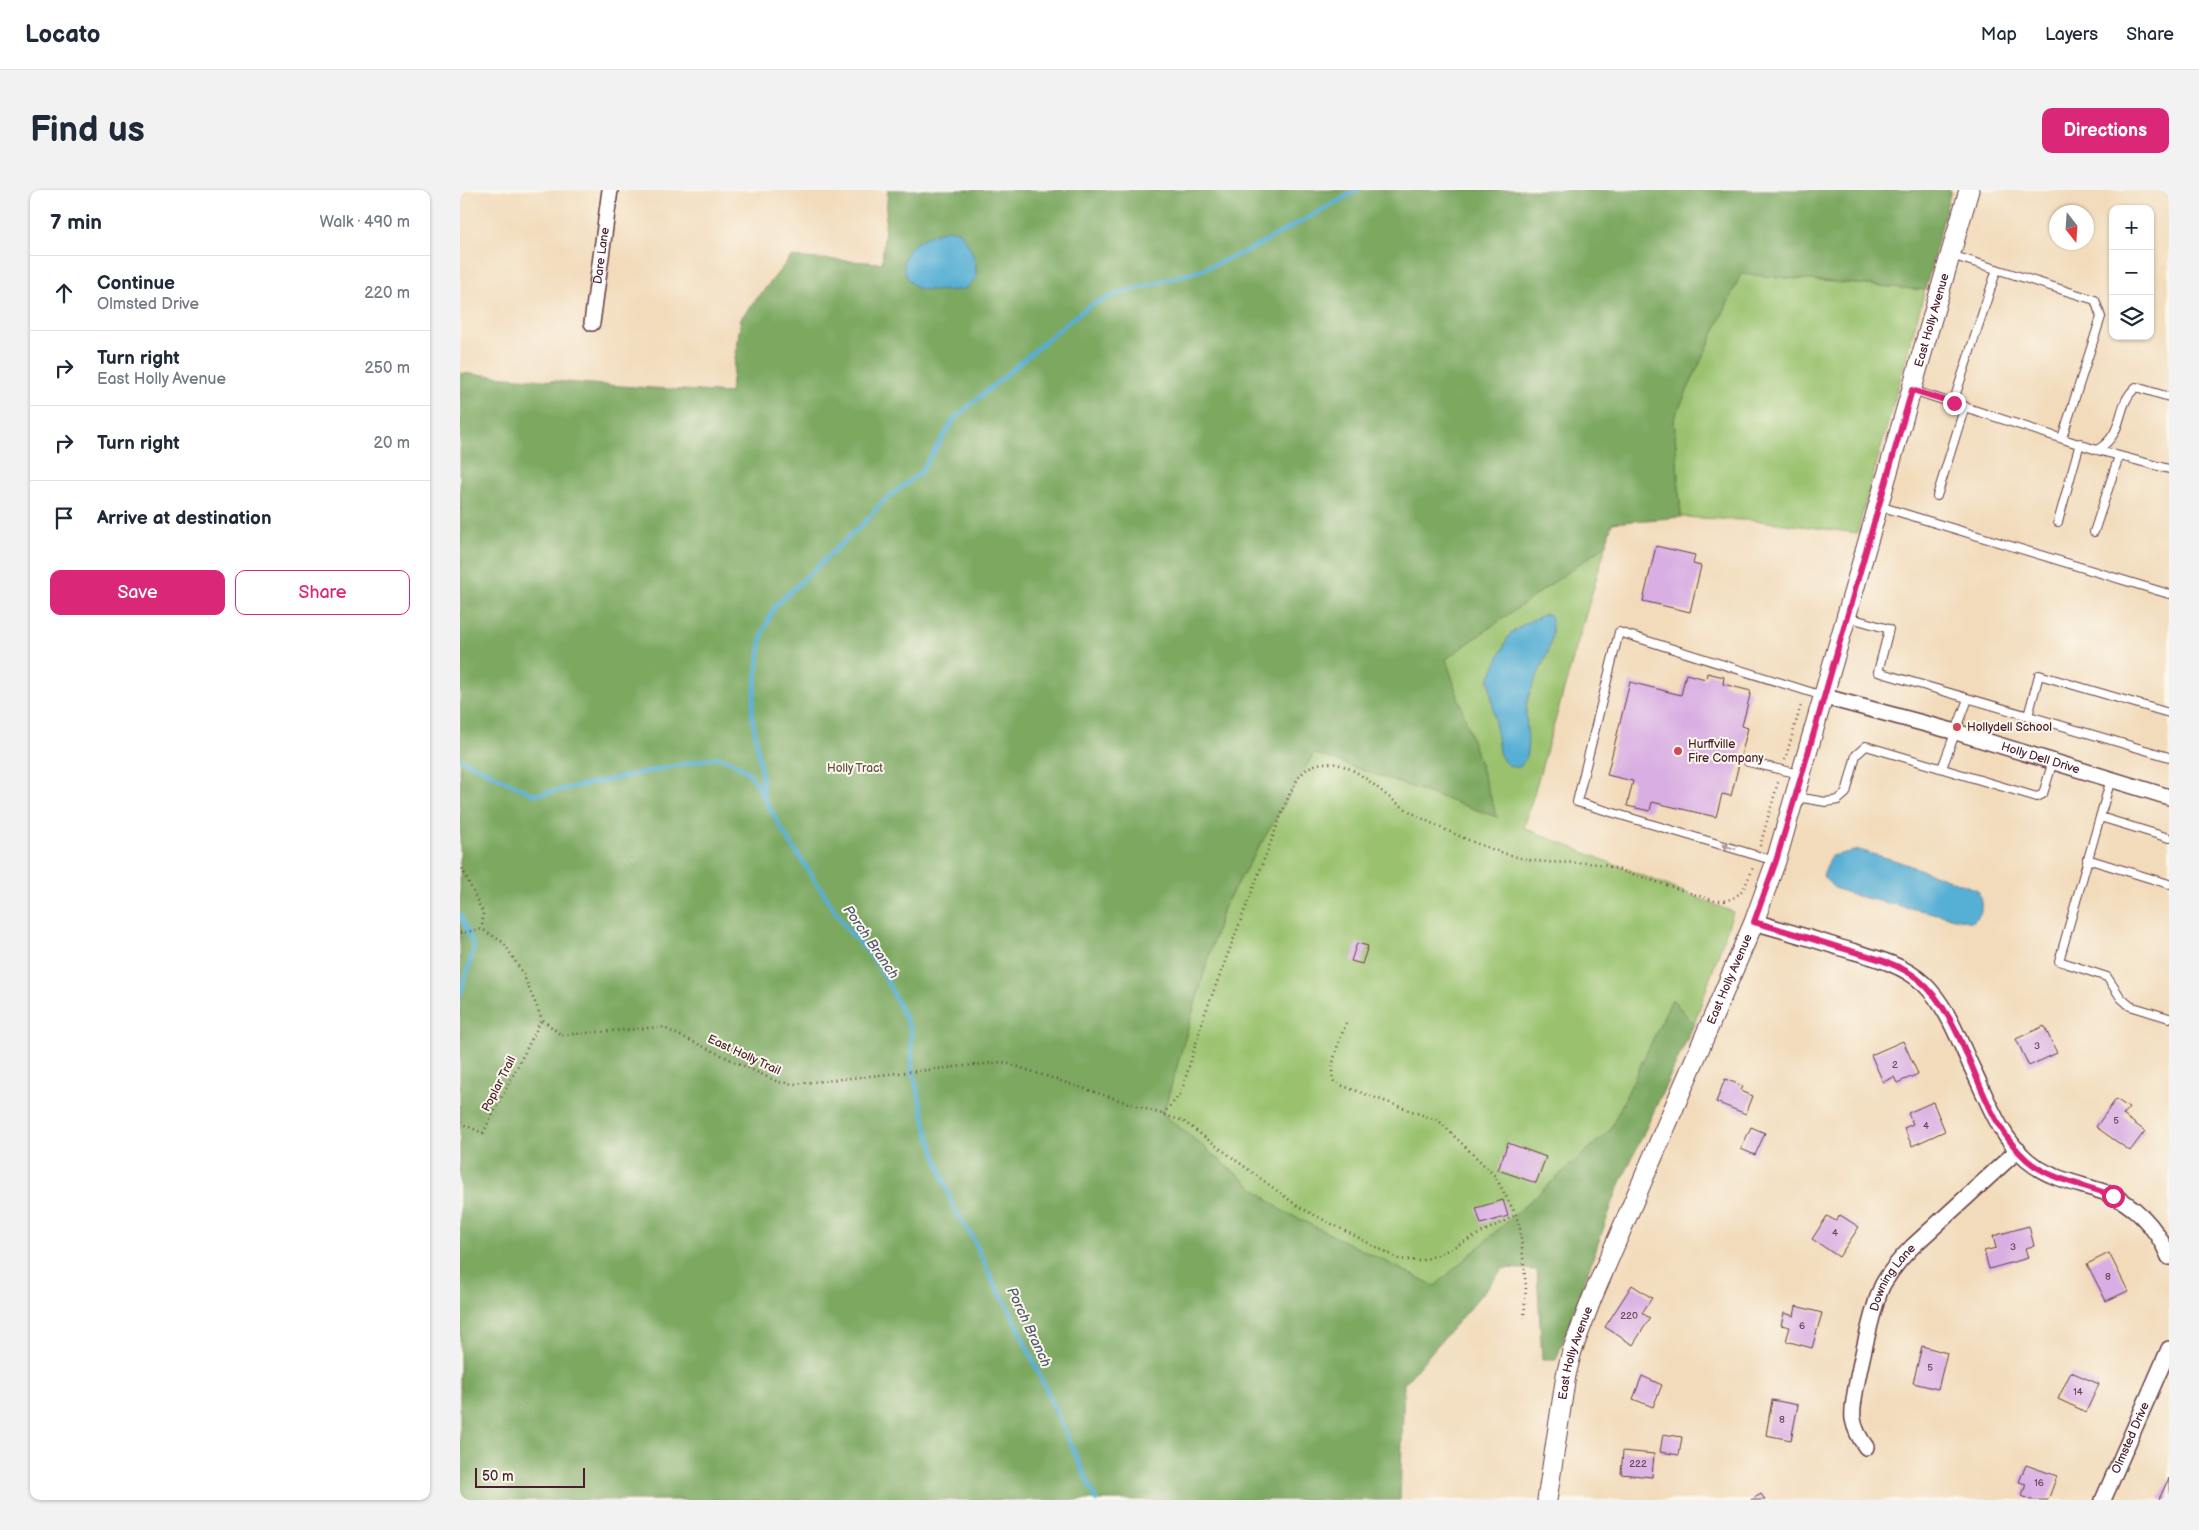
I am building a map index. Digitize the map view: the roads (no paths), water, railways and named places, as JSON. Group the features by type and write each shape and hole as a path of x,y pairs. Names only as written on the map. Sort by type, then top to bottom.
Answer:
{"street":[{"name":"Dare Lane","path":"592,323 610,190"},
{"name":"East Holly Avenue","path":"1547,1500 1563,1386 1572,1351 1592,1298 1754,922 1776,861 1825,697 1969,190"},
{"name":"Holly Dell Drive","path":"1825,697 1956,732 2169,797"},
{"path":"1754,922 1878,959 1916,978 1933,995 1948,1016 2000,1126 2027,1160 2048,1174 2105,1192 2126,1203 2151,1226 2169,1257"},
{"name":"Downing Lane","path":"1866,1447 1856,1430 1852,1411 1875,1307 1882,1286 1897,1263 1912,1247 2018,1150"},
{"name":"Olmsted Drive","path":"2103,1500 2169,1349"}],"lane":[{"path":"1951,255 2095,300 2101,317 2062,438"},
{"path":"1954,403 1997,269"},
{"path":"2097,450 2109,443 2118,428 2126,399 2136,387 2169,397"},
{"path":"1912,390 2097,450 2169,469"},
{"path":"1937,496 1965,406"},
{"path":"2058,522 2080,443"},
{"path":"2094,532 2119,456"},
{"path":"1879,506 2169,594"},
{"path":"1847,618 1889,629 1878,672 2169,757"},
{"path":"1776,861 1577,802 1619,632 1825,697"},
{"path":"2028,716 2039,675 2169,713"},
{"path":"1942,768 1968,699"},
{"path":"1796,797 1826,802 1838,800 1846,793 1856,755 1866,746 2037,797 2043,794 2053,761"},
{"path":"1748,762 1802,774"},
{"path":"2111,779 2059,961 2108,977 2121,998 2130,1006 2169,1018"},
{"path":"2100,817 2169,838"},
{"path":"2087,859 2169,884"}],"water":[{"path":"949,229 960,232 967,243 973,254 976,278 967,287 960,290 917,288 909,280 904,269 904,260 907,253 911,246 925,237"},
{"path":"1545,614 1550,615 1552,626 1551,638 1549,649 1527,703 1527,753 1520,767 1512,767 1504,761 1499,751 1489,679 1509,635 1524,624"},
{"path":"1859,850 1894,860 1978,890 1981,912 1972,922 1857,896 1834,888 1823,876 1831,856"}],"waterway":[{"path":"764,792 752,713 762,634 775,606 865,522 882,502 920,473 955,418 1069,321 1091,305 1115,295 1204,269 1251,249 1358,190"},
{"name":"Porch Branch","path":"460,759 535,795 718,757 735,763 752,776 782,830 847,929 868,952 883,973 911,1030 912,1068 928,1133 953,1207 973,1238 992,1280 1011,1312 1096,1500"},
{"path":"460,914 474,947 460,996"}],"place":[{"name":"Hollydell School","path":"1957,727"},
{"name":"Hurffville Fire Company","path":"1678,751"}],"park label":[{"name":"Holly Tract","path":"855,768"}]}
